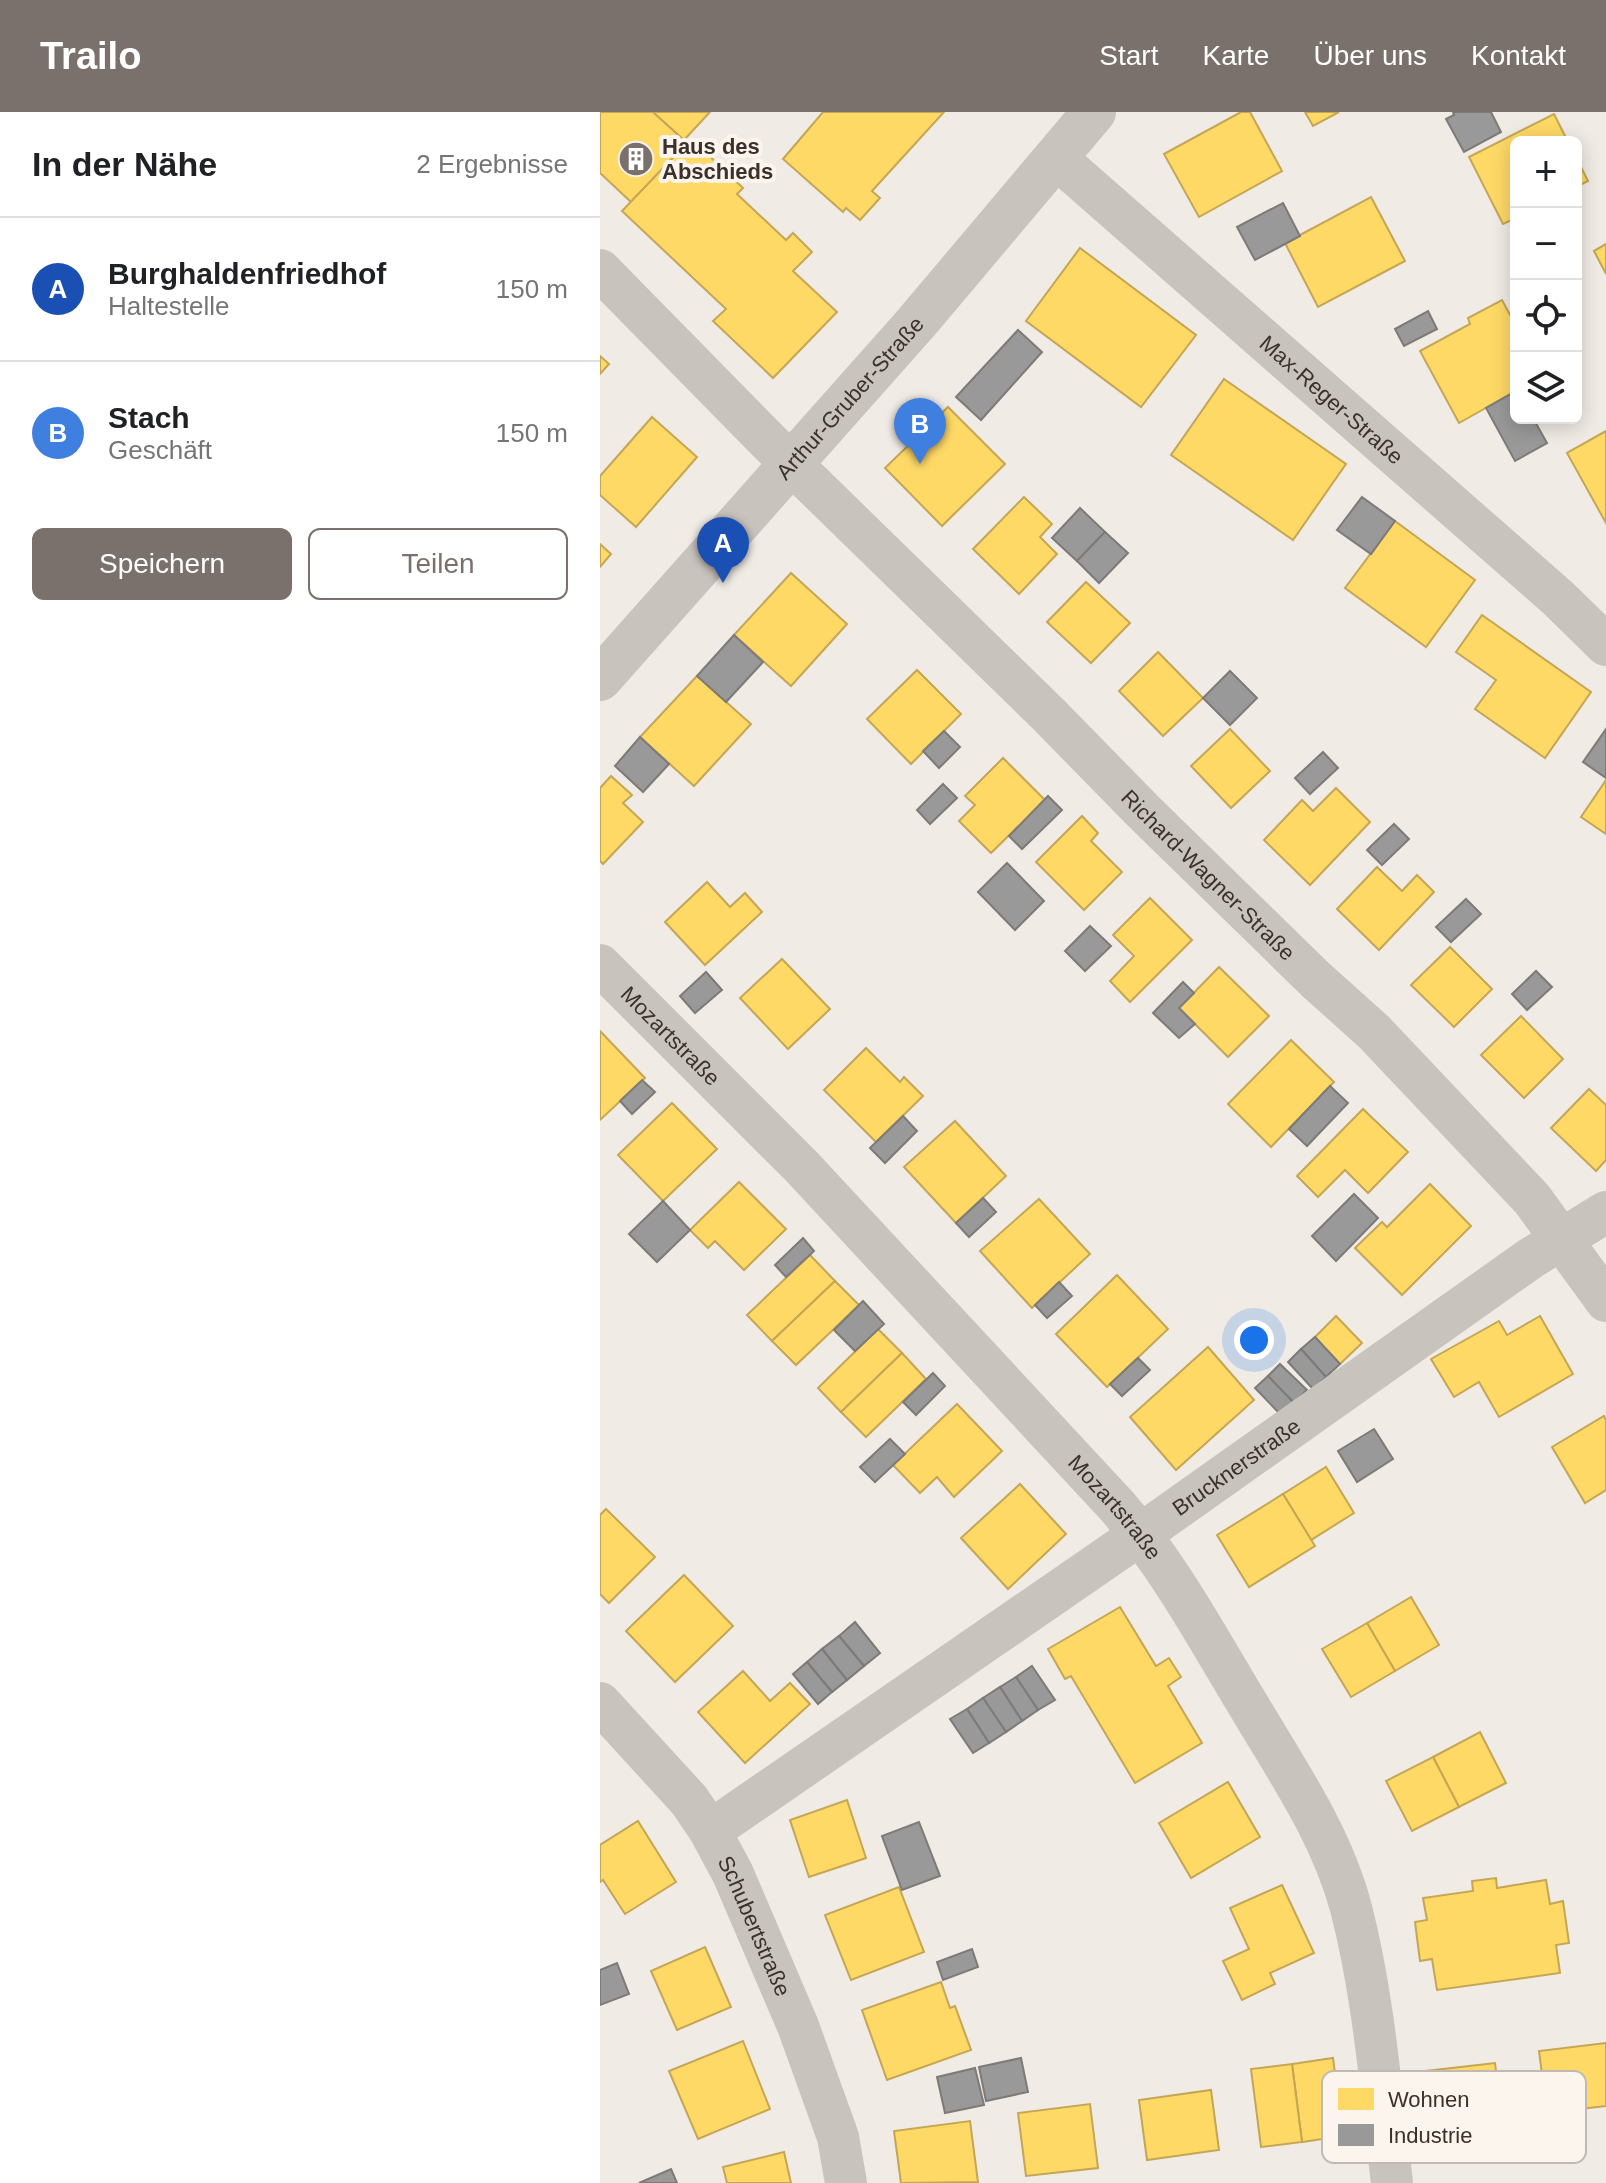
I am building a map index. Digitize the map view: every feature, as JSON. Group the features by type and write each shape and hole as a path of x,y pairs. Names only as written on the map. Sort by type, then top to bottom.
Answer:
{"street":[{"name":"Arthur-Gruber-Straße","path":"600,679 916,323 1094,112"},
{"name":"Max-Reger-Straße","path":"1055,157 1558,598 1606,645"},
{"name":"Richard-Wagner-Straße","path":"600,270 758,431 1316,980 1374,1032 1532,1199 1606,1301"},
{"name":"Mozartstraße","path":"600,965 802,1167 1141,1534 1163,1563 1312,1813 1338,1870 1364,1966 1378,2071"},
{"name":"Brucknerstraße","path":"710,1831 1141,1534 1561,1238 1606,1212"},
{"name":"Schubertstraße","path":"600,1703 689,1800 733,1874 798,2026 838,2137 846,2183"},
{"name":"Mozartstraße","path":"1389,2163 1392,2183"}],"building: Wohnen":[{"name":"Haus des Abschieds","path":"600,112 653,112 684,140 685,145 631,202 600,173"},
{"path":"653,112 710,112 684,140"},
{"path":"823,112 944,112 872,191 880,198 860,220 846,208 843,212 783,159"},
{"path":"1241,112 1250,112 1282,171 1199,217 1164,154"},
{"path":"1305,112 1339,112 1313,126"},
{"path":"1554,114 1565,136 1511,136"},
{"path":"1510,136 1510,221 1503,224 1469,157"},
{"path":"685,145 696,154 701,148 743,188 737,194 786,240 793,233 812,252 793,271 837,312 773,378 713,321 726,309 622,211"},
{"path":"1582,169 1588,181 1582,184"},
{"path":"1371,197 1405,261 1318,307 1285,243"},
{"path":"1606,244 1606,274 1594,251"},
{"path":"1080,248 1196,335 1141,407 1026,321"},
{"path":"1502,300 1510,315 1510,394 1459,423 1420,351 1470,324 1468,318"},
{"path":"600,356 609,364 600,374"},
{"path":"1224,379 1346,464 1293,540 1171,455"},
{"path":"948,407 1005,464 942,526 885,468"},
{"path":"652,417 697,457 636,527 600,495 600,476"},
{"path":"1606,431 1606,523 1567,453"},
{"path":"1024,497 1052,524 1040,537 1057,554 1019,594 973,549"},
{"path":"1395,521 1475,580 1426,647 1345,588"},
{"path":"600,544 611,554 600,567"},
{"path":"791,573 847,624 791,686 734,635"},
{"path":"1086,582 1130,623 1091,663 1047,622"},
{"path":"1482,615 1591,692 1545,758 1475,709 1496,680 1456,652"},
{"path":"1158,652 1203,698 1163,736 1119,691"},
{"path":"917,670 961,714 911,764 867,719"},
{"path":"697,676 751,724 694,786 640,737"},
{"path":"1230,729 1270,771 1231,808 1191,766"},
{"path":"1003,758 1045,800 991,853 959,821 975,805 965,796"},
{"path":"611,776 632,795 623,803 643,822 603,864 600,861 600,788"},
{"path":"1606,780 1606,834 1581,817"},
{"path":"1336,788 1370,822 1310,885 1264,840 1302,800 1313,811"},
{"path":"1082,816 1098,833 1091,841 1122,872 1084,910 1036,862"},
{"path":"1377,867 1402,891 1417,875 1434,892 1379,950 1337,909"},
{"path":"707,882 730,907 745,893 762,912 705,965 665,922"},
{"path":"1150,898 1192,940 1130,1002 1110,981 1134,956 1113,935"},
{"path":"1450,947 1492,989 1454,1027 1411,985"},
{"path":"782,959 830,1009 788,1049 740,998"},
{"path":"1219,967 1269,1016 1228,1057 1179,1008"},
{"path":"1521,1016 1563,1059 1524,1098 1481,1055"},
{"path":"600,1031 645,1078 600,1120"},
{"path":"1291,1040 1334,1082 1271,1147 1228,1104"},
{"path":"866,1048 900,1082 904,1077 923,1096 876,1142 824,1090"},
{"path":"1589,1089 1606,1105 1606,1160 1596,1171 1551,1128"},
{"path":"672,1103 717,1149 663,1201 618,1155"},
{"path":"1363,1109 1408,1152 1368,1193 1345,1170 1318,1197 1297,1176"},
{"path":"955,1121 1006,1176 956,1223 904,1167"},
{"path":"739,1182 786,1229 744,1270 715,1241 708,1248 690,1230"},
{"path":"1430,1184 1471,1226 1402,1295 1355,1248 1382,1222 1387,1227"},
{"path":"1039,1199 1090,1254 1032,1308 980,1251"},
{"path":"810,1255 835,1281 772,1341 747,1315"},
{"path":"1117,1275 1168,1329 1107,1387 1056,1334"},
{"path":"835,1281 859,1305 796,1365 772,1341"},
{"path":"1336,1316 1362,1343 1340,1364 1315,1337"},
{"path":"1540,1316 1573,1374 1499,1417 1479,1382 1454,1397 1431,1359 1499,1321 1507,1335"},
{"path":"878,1329 902,1353 841,1412 818,1388"},
{"path":"1208,1347 1254,1400 1176,1470 1130,1417"},
{"path":"902,1353 926,1379 866,1437 841,1412"},
{"path":"957,1404 1002,1451 954,1497 937,1477 920,1493 893,1465"},
{"path":"1604,1416 1606,1490 1585,1503 1552,1447"},
{"path":"1326,1467 1354,1513 1311,1540 1283,1494"},
{"path":"1020,1484 1066,1534 1008,1589 961,1538"},
{"path":"1283,1494 1315,1546 1249,1587 1217,1535"},
{"path":"606,1509 655,1557 609,1603 600,1594 600,1515"},
{"path":"684,1575 733,1626 675,1682 626,1631"},
{"path":"1411,1597 1439,1645 1395,1671 1367,1623"},
{"path":"1120,1607 1156,1666 1169,1658 1181,1677 1168,1686 1202,1743 1135,1783 1071,1676 1065,1679 1048,1649"},
{"path":"1367,1623 1395,1671 1351,1697 1322,1649"},
{"path":"743,1671 770,1701 790,1683 810,1704 745,1763 698,1712"},
{"path":"1480,1732 1506,1783 1459,1807 1433,1757"},
{"path":"1433,1757 1459,1807 1412,1831 1386,1781"},
{"path":"1228,1782 1260,1837 1191,1878 1159,1823"},
{"path":"847,1800 866,1858 809,1877 790,1820"},
{"path":"638,1821 676,1882 625,1914 603,1880 600,1882 600,1845"},
{"path":"1496,1878 1497,1888 1546,1880 1550,1904 1563,1901 1569,1943 1556,1945 1560,1973 1437,1990 1432,1959 1420,1961 1415,1922 1427,1920 1423,1898 1473,1891 1472,1881"},
{"path":"1282,1885 1314,1953 1270,1973 1275,1984 1242,2000 1223,1961 1249,1949 1230,1908"},
{"path":"899,1887 924,1952 851,1980 825,1915"},
{"path":"705,1947 731,2007 677,2030 651,1971"},
{"path":"941,1982 950,2008 955,2006 971,2050 887,2080 862,2010"},
{"path":"743,2041 770,2109 698,2139 669,2071"},
{"path":"1606,2043 1606,2106 1586,2108 1586,2071 1542,2071 1539,2051"},
{"path":"1333,2058 1335,2071 1322,2071 1322,2139 1302,2142 1292,2064"},
{"path":"1495,2063 1496,2071 1426,2071"},
{"path":"1292,2064 1302,2142 1261,2147 1251,2069"},
{"path":"1211,2090 1219,2150 1147,2160 1139,2100"},
{"path":"1090,2104 1098,2168 1026,2176 1018,2113"},
{"path":"970,2121 978,2182 901,2183 894,2131"},
{"path":"784,2152 791,2183 727,2183 723,2167"}],"building: Industrie":[{"path":"1453,112 1491,112 1501,132 1464,152 1446,119 1454,115"},
{"path":"1283,203 1300,236 1255,260 1237,227"},
{"path":"1428,311 1437,329 1404,346 1395,329"},
{"path":"1018,330 1042,352 981,420 956,397"},
{"path":"1510,394 1510,424 1536,424 1547,443 1515,461 1486,408"},
{"path":"1362,497 1395,521 1371,554 1337,530"},
{"path":"1080,508 1105,532 1077,561 1052,538"},
{"path":"1105,532 1128,553 1099,583 1077,561"},
{"path":"734,635 763,662 726,702 697,676"},
{"path":"1230,671 1257,698 1230,725 1203,698"},
{"path":"1606,729 1606,778 1583,762"},
{"path":"944,731 960,747 939,768 923,751"},
{"path":"640,737 669,764 643,792 615,766"},
{"path":"1323,752 1338,768 1310,794 1295,778"},
{"path":"943,784 957,798 930,824 917,810"},
{"path":"1048,796 1062,810 1022,849 1009,836"},
{"path":"1394,824 1409,839 1382,865 1367,850"},
{"path":"1007,863 1044,901 1015,930 978,892"},
{"path":"1466,899 1481,914 1451,942 1436,927"},
{"path":"1090,926 1111,946 1085,971 1065,951"},
{"path":"1536,971 1552,987 1527,1010 1512,994"},
{"path":"706,972 722,990 695,1013 680,996"},
{"path":"1183,982 1194,993 1179,1008 1195,1024 1179,1038 1153,1013"},
{"path":"642,1080 655,1092 632,1114 620,1101"},
{"path":"1330,1086 1348,1103 1307,1146 1289,1129"},
{"path":"903,1116 917,1131 885,1163 870,1148"},
{"path":"1354,1194 1378,1218 1336,1261 1312,1236"},
{"path":"983,1198 996,1212 969,1237 956,1223"},
{"path":"663,1201 690,1230 657,1262 629,1234"},
{"path":"803,1238 814,1251 786,1277 775,1265"},
{"path":"1059,1282 1072,1296 1047,1318 1035,1305"},
{"path":"863,1301 884,1324 855,1351 834,1330"},
{"path":"1315,1337 1340,1364 1326,1377 1301,1349"},
{"path":"1301,1349 1326,1377 1313,1389 1288,1362"},
{"path":"1138,1358 1150,1370 1122,1396 1110,1384"},
{"path":"1280,1364 1307,1390 1294,1403 1268,1376"},
{"path":"933,1373 945,1386 916,1415 903,1402"},
{"path":"1268,1376 1294,1403 1281,1415 1255,1388"},
{"path":"1374,1429 1393,1459 1357,1482 1338,1451"},
{"path":"890,1439 905,1454 875,1482 860,1467"},
{"path":"855,1622 880,1653 864,1666 839,1636"},
{"path":"839,1636 864,1666 847,1680 822,1649"},
{"path":"822,1649 847,1680 832,1692 807,1662"},
{"path":"807,1662 832,1692 818,1704 793,1674"},
{"path":"1032,1666 1055,1700 1038,1710 1016,1677"},
{"path":"1016,1677 1038,1710 1022,1721 1000,1687"},
{"path":"1000,1687 1022,1721 1006,1732 983,1698"},
{"path":"983,1698 1006,1732 989,1743 967,1709"},
{"path":"967,1709 989,1743 973,1753 950,1719"},
{"path":"919,1822 940,1876 902,1890 882,1836"},
{"path":"972,1949 978,1967 943,1980 937,1962"},
{"path":"617,1963 629,1994 600,2005 600,1970"},
{"path":"1021,2058 1028,2092 986,2101 979,2067"},
{"path":"975,2068 984,2105 945,2113 937,2077"},
{"path":"671,2169 677,2183 639,2183"}],"place":[{"name":"Haus des Abschieds","path":"636,159"},
{"name":"Stach","path":"920,464"},
{"name":"Burghaldenfriedhof","path":"723,583"}]}
